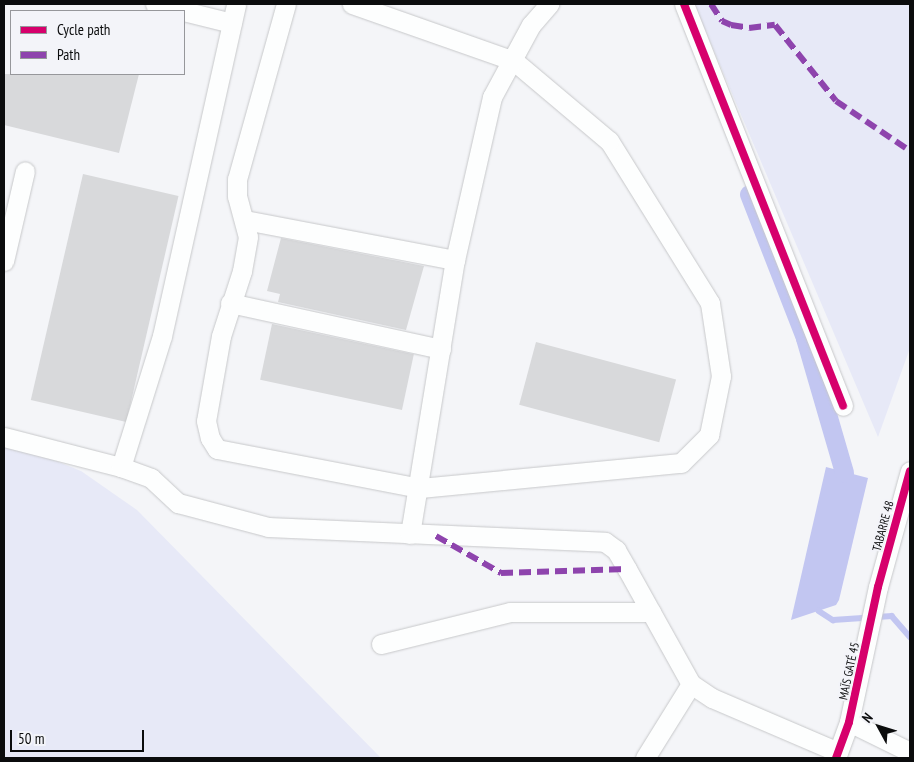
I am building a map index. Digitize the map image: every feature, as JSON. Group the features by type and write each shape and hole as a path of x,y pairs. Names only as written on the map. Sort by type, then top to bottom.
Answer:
{"street":[{"path":"155,4 206,10 232,23"},
{"path":"122,467 162,336 236,4"},
{"path":"286,4 237,179 237,196 245,220 247,252 230,303 206,421 210,438 217,448 420,488 680,464 709,435 720,376 710,303 609,141 514,61 352,4"},
{"path":"410,534 420,488 455,260 492,97 514,61 531,25 549,4"},
{"path":"684,4 844,406"},
{"path":"4,261 25,171"},
{"path":"245,220 455,260"},
{"path":"230,303 441,350"},
{"path":"4,437 122,467 150,478 178,504 268,526 605,542 616,550 691,684 712,698 837,755"},
{"name":"TABARRE 48","path":"878,587 910,471"},
{"name":"MAÏS GATÉ 45","path":"837,755 849,722 878,587"},
{"path":"381,644 510,612 650,612"},
{"path":"645,758 691,684"},
{"path":"849,722 910,752"}],"shaded area":[{"path":"694,4 910,4 910,348 878,437"},
{"path":"4,446 39,454 81,471 137,510 381,758 4,758"}],"water":[{"path":"826,467 868,478 839,600 836,605 791,620"}],"building":[{"path":"4,74 139,75 119,153 4,125"},
{"path":"83,174 178,196 126,422 31,400"},
{"path":"281,238 424,266 406,330 278,302 280,294 267,291"},
{"path":"272,324 414,354 402,410 260,380"},
{"path":"536,342 676,380 659,442 519,405"}],"waterway":[{"path":"749,194 805,338 844,472"},
{"path":"819,611 833,620 892,616 910,637"}],"marked path":[{"path":"711,4 722,21 731,25 749,28 775,25 836,101 910,151"},
{"path":"436,536 501,573 627,569"}],"cycle path":[{"path":"684,4 843,406"},
{"path":"836,758 849,722 878,587 910,471"}]}
